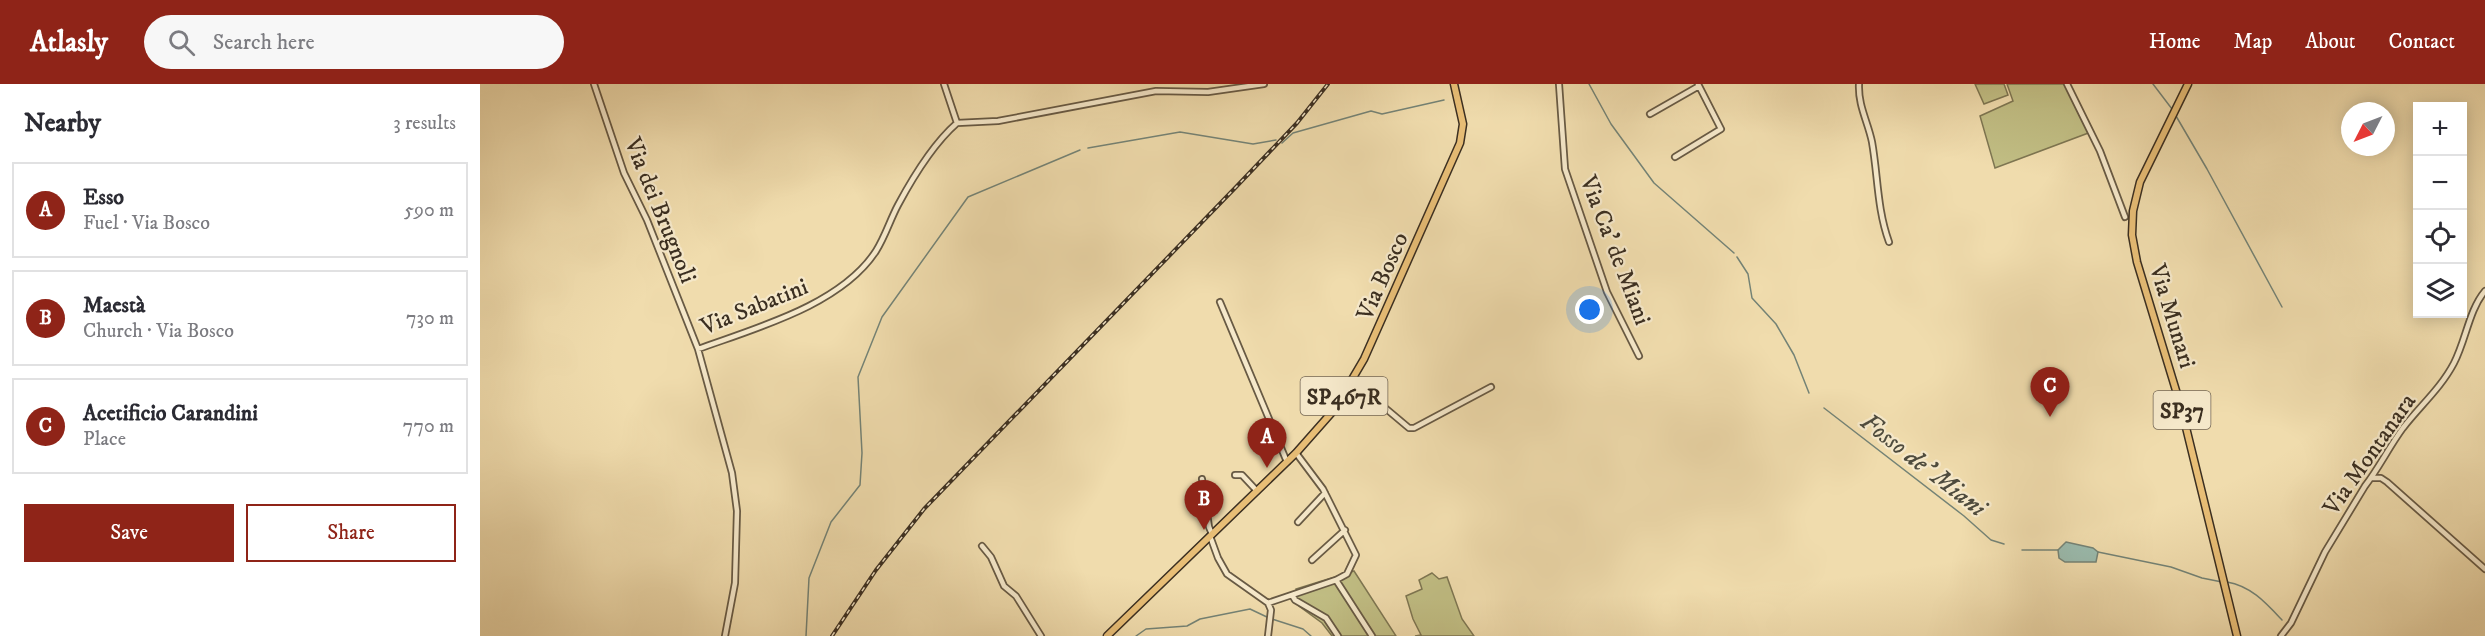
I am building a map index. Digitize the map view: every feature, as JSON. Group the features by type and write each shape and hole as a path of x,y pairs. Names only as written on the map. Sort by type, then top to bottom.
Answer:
{"main road":[{"name":"Via Bosco","path":"1107,636 1296,453 1334,410 1353,381 1460,143 1463,124 1454,84"},
{"name":"Via Munari","path":"2188,84 2138,186 2133,210 2133,236 2137,262 2181,407 2237,636"}],"street":[{"name":"Via dei Brugnoli","path":"594,84 624,173 647,220 698,349"},
{"path":"944,84 957,123 998,121 1156,91 1208,92 1264,84"},
{"name":"Via Ca' de Miani","path":"1559,84 1565,169 1607,292 1639,356"},
{"path":"1859,84 1860,109 1872,141 1880,209 1889,242"},
{"path":"2067,84 2100,151 2125,217"},
{"path":"1650,114 1699,85 1721,129 1675,157"},
{"name":"Via Sabatini","path":"725,636 735,583 735,493 720,423 698,349 774,321 829,294 857,274 877,250 898,204 923,166 945,133 957,123"},
{"name":"Via Montanara","path":"2281,636 2290,623 2325,552 2373,478 2379,463 2438,389 2451,367 2484,292"},
{"path":"1220,302 1287,462"},
{"path":"1353,381 1409,428 1414,428 1491,387"},
{"path":"1268,603 1336,580 1347,574 1356,555 1325,494 1296,453"},
{"path":"1235,475 1242,475 1257,490"},
{"path":"2373,478 2381,478 2387,482 2485,569"},
{"path":"1202,479 1209,526 1218,558 1227,574 1268,603 1271,610 1268,636"},
{"path":"1298,522 1325,494"},
{"path":"1312,560 1345,530"},
{"path":"982,546 991,557 1004,586 1016,596 1041,636"},
{"path":"1336,580 1372,636"},
{"path":"1292,595 1295,600 1326,618 1338,636"}],"shaded area":[{"path":"1975,84 2004,84 2008,95 1984,104"},
{"path":"2007,84 2068,84 2091,132 1995,168 1980,116 2013,101"},
{"path":"2066,542 2093,548 2098,552 2096,562 2065,562 2059,558 2058,550"},
{"path":"1354,571 1396,636 1332,636 1322,623 1299,606 1296,589"},
{"path":"1432,573 1439,579 1447,577 1462,619 1474,636 1415,636 1421,635 1406,596 1422,589 1419,580"}],"waterway":[{"name":"Fosso de' Miani","path":"1589,84 1611,124 1654,183 1734,253"},
{"path":"2153,84 2172,109"},
{"name":"Fosso de' Miani","path":"1282,143 1293,133 1371,111 1382,114 1444,100"},
{"path":"2176,116 2282,307"},
{"name":"Fosso de' Miani","path":"1088,148 1180,132 1253,144 1276,140"},
{"name":"Fosso de' Miani","path":"806,636 809,578 831,522 860,485 862,453 858,377 882,317 968,197 1080,150"},
{"name":"Fosso de' Miani","path":"1737,257 1748,274 1752,298 1776,324 1794,355 1809,393"},
{"name":"Fosso de' Miani","path":"1824,408 1964,516 1991,540 2004,544"},
{"name":"Fosso de' Miani","path":"2022,550 2058,550"},
{"name":"Fosso de' Miani","path":"2098,552 2171,567 2202,578 2222,582"},
{"name":"Fosso de' Miani","path":"2227,582 2251,591 2282,620"},
{"path":"1136,636 1146,629 1187,626 1200,619 1250,609 1269,618"},
{"path":"1272,619 1303,629 1311,636"}],"railway":[{"path":"832,636 876,570 924,509 1297,123 1328,84"}],"place":[{"name":"Acetificio Carandini","path":"2050,417"},
{"name":"Esso","path":"1267,468"},
{"name":"Maestà","path":"1204,530"}]}
